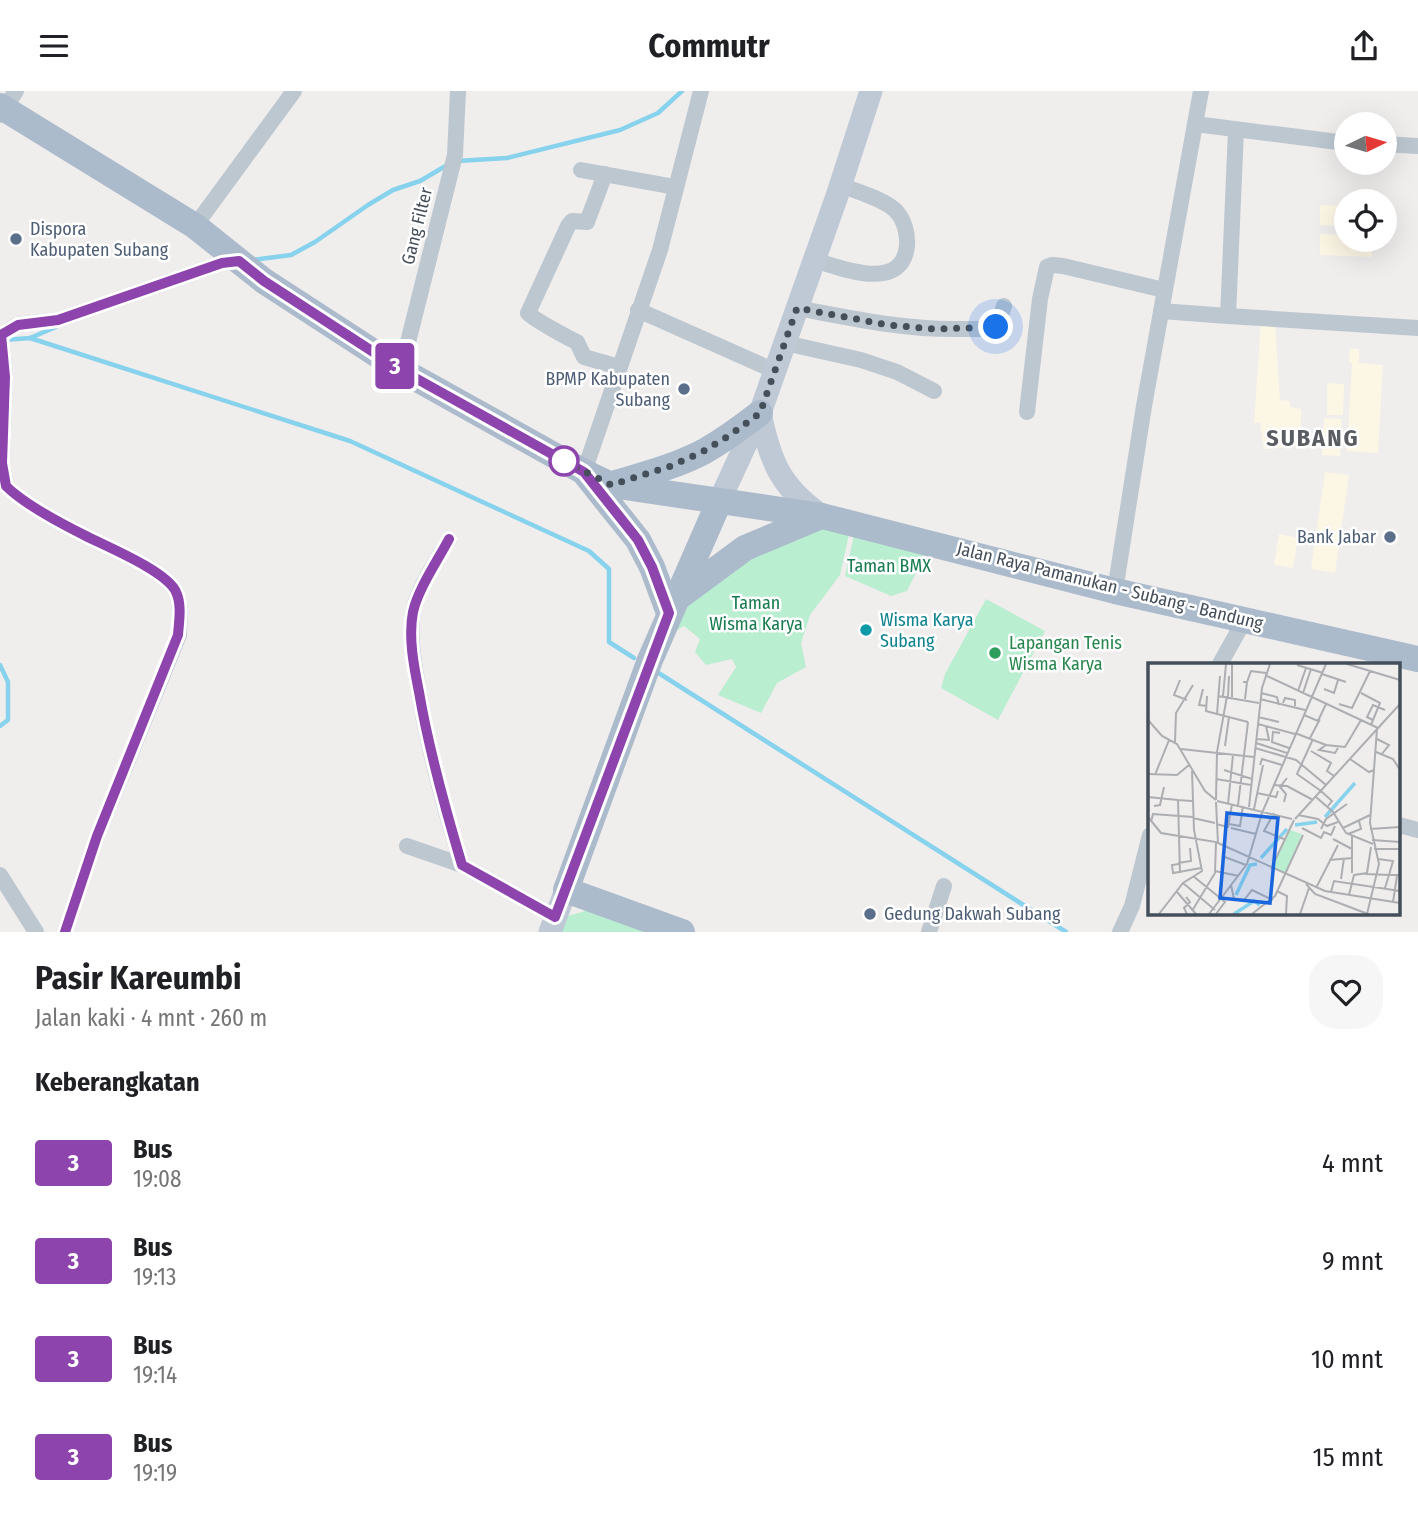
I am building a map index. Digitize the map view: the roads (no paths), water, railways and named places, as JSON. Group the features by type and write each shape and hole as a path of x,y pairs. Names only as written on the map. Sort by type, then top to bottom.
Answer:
{"main road":[{"path":"553,925 647,666 760,413 841,185 871,91"},
{"name":"Jalan Raya Pamanukan - Subang - Bandung","path":"5,105 195,226 264,281 401,370 611,485 822,516 1115,591 1418,659"},
{"path":"611,485 671,466 702,452 760,413"},
{"path":"672,607 745,548 822,516 789,490 767,446 760,413"},
{"path":"584,472 638,540 672,607"},
{"path":"566,890 682,932"}],"street":[{"path":"195,226 294,91"},
{"name":"Gang Filter","path":"401,370 455,155 458,91"},
{"path":"584,472 660,250 701,91"},
{"path":"1115,591 1164,290 1200,91"},
{"path":"1195,124 1334,142"},
{"path":"1227,316 1236,130"},
{"path":"1397,145 1418,146"},
{"path":"581,170 675,187"},
{"path":"605,174 587,222 572,221 568,226 528,313 561,335 578,342 584,357 619,367"},
{"path":"814,260 865,275 877,274 896,267 907,250 905,225 894,209 841,185"},
{"path":"65,932 97,836 178,635 179,605 176,591 166,579 3,492 1,335 18,325 58,320 222,263 239,261"},
{"path":"1027,412 1040,299 1047,267 1063,266 1164,290"},
{"path":"797,308 888,325 983,329 997,327 1004,306"},
{"path":"638,310 775,370"},
{"path":"1161,311 1418,328"},
{"path":"785,343 861,360 897,372 934,391"},
{"path":"449,539 413,611 413,658 442,797 462,865"},
{"path":"1221,663 1245,619"},
{"path":"1400,825 1418,830"},
{"path":"1120,932 1132,906 1148,843"},
{"path":"407,846 462,865 553,925"},
{"path":"0,876 36,932"},
{"path":"929,932 944,886"}],"waterway":[{"path":"457,161 507,158 620,130 658,113 682,91"},
{"path":"252,260 291,255 393,190 420,181 449,164"},
{"path":"30,338 56,327"},
{"path":"4,340 30,338 350,441 589,551 609,569 609,642 634,658"},
{"path":"0,665 8,682 8,720 0,726"},
{"path":"657,672 1066,932"}],"place":[{"name":"Dispora Kabupaten Subang","path":"16,239"},
{"name":"BPMP Kabupaten Subang","path":"684,389"},
{"name":"Bank Jabar","path":"1390,537"},
{"name":"Wisma Karya Subang","path":"866,630"},
{"name":"Lapangan Tenis Wisma Karya","path":"995,653"},
{"name":"Gedung Dakwah Subang","path":"870,914"}],"district":[{"name":"SUBANG","path":"1313,438"}],"park label":[{"name":"Taman BMX","path":"889,566"},
{"name":"Taman Wisma Karya","path":"756,614"}]}
